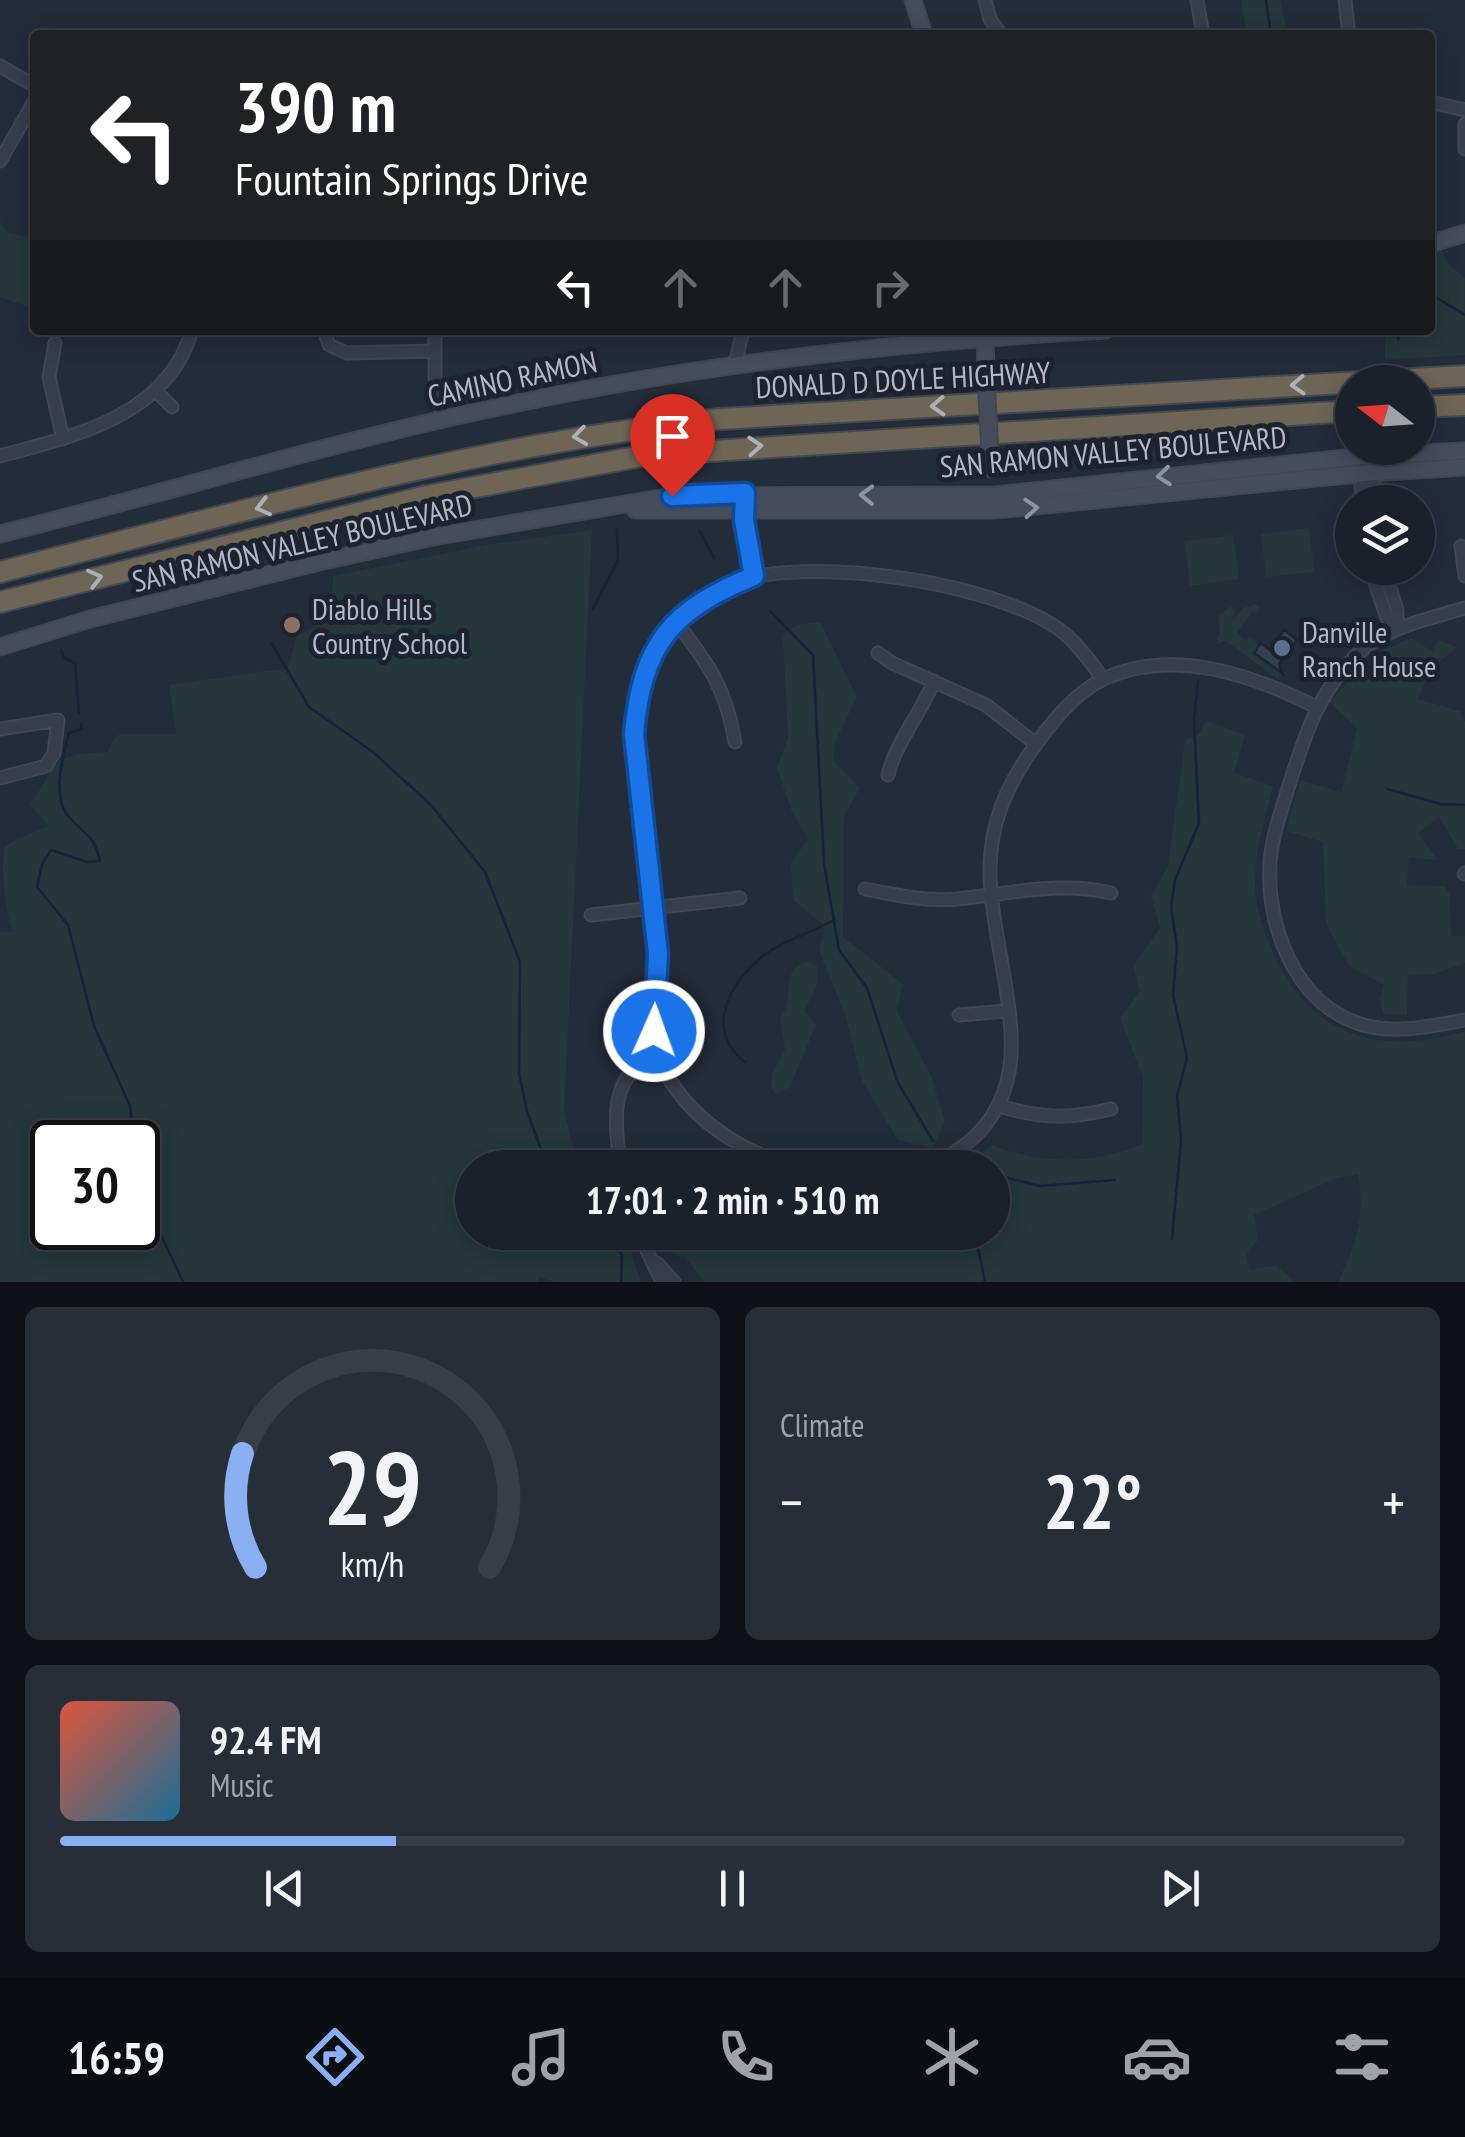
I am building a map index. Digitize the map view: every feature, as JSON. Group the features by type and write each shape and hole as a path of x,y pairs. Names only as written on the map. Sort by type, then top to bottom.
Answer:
{"highway":[{"name":"DONALD D DOYLE HIGHWAY","path":"0,572 495,451 626,430 769,416 1465,376"},
{"path":"1435,406 1465,404"},
{"name":"DONALD D DOYLE HIGHWAY","path":"0,602 427,496 629,458 720,448 1335,412"}],"main road":[{"path":"913,0 922,30"},
{"path":"1435,242 1465,232"},
{"path":"882,349 923,335"},
{"name":"CAMINO RAMON","path":"0,534 442,419 587,389 735,365 979,335"},
{"path":"986,335 994,503"},
{"name":"SAN RAMON VALLEY BOULEVARD","path":"1366,470 1465,450"},
{"name":"SAN RAMON VALLEY BOULEVARD","path":"0,638 433,537 672,496 745,501 994,503 1366,470 1465,467"},
{"name":"SAN RAMON VALLEY BOULEVARD","path":"0,646 90,620"}],"street":[{"path":"985,0 998,30"},
{"path":"1197,0 1202,30"},
{"path":"1345,0 1348,30"},
{"path":"0,66 30,83"},
{"path":"1435,103 1465,110"},
{"path":"0,161 30,109"},
{"path":"1465,124 1465,149"},
{"path":"0,456 103,426 155,390 183,355 190,335"},
{"path":"326,335 329,344 346,352 434,351"},
{"path":"435,335 442,419"},
{"path":"735,365 742,335"},
{"path":"54,342 49,378 64,439"},
{"path":"155,390 172,408"},
{"path":"1361,485 1366,470"},
{"path":"1366,470 1374,485"},
{"path":"745,501 754,576"},
{"path":"1461,546 1465,576"},
{"path":"752,1150 720,1133 681,1096 658,1053 654,1031 658,954 634,734 644,672 660,642 676,622 710,594 754,576 834,573 937,584 1010,607 1060,630 1082,650 1103,679"},
{"path":"1375,585 1386,618 1396,625"},
{"path":"1389,585 1397,610 1396,625"},
{"path":"1465,608 1396,625 1351,661 1316,707 1275,831 1270,864 1271,893 1284,950 1315,995 1336,1013 1361,1024 1422,1028 1465,1020"},
{"path":"676,622 714,672 729,705 736,742"},
{"path":"878,652 892,663 986,705 1036,744"},
{"path":"958,1150 1000,1106 1010,1069 1011,1037 990,894 992,834 999,806 1036,744 1072,702 1103,679 1165,667 1201,668 1261,681 1316,707"},
{"path":"888,775 892,760 924,708 934,681"},
{"path":"0,729 58,720 54,753 46,766 0,778"},
{"path":"865,889 924,900 1090,888 1111,893"},
{"path":"590,915 740,898"},
{"path":"959,1015 1006,1010"},
{"path":"620,1150 620,1090 626,1074 638,1062 658,1053"},
{"path":"1000,1106 1042,1118 1068,1119 1111,1110"},
{"path":"647,1250 662,1282"},
{"path":"651,1257 674,1282"}],"shaded area":[{"path":"1241,0 1281,0 1286,30 1246,30"},
{"path":"0,222 7,232 30,238 30,307 0,297"},
{"path":"1435,235 1448,264 1465,278 1465,355 1385,360 1385,335 1435,335"},
{"path":"1309,528 1314,572 1266,577 1261,534"},
{"path":"592,530 564,1111 574,1150 455,1150 455,1250 631,1250 641,1282 555,1282 539,1277 537,1282 0,1282 0,932 13,932 3,876 5,847 49,826 30,805 52,769 65,758 108,752 120,734 176,734 169,685 288,668 297,634 316,626 327,612 333,576 486,545"},
{"path":"1233,535 1239,579 1190,586 1184,541"},
{"path":"1255,604 1260,608 1257,614 1253,611 1237,633 1246,640 1250,636 1259,645 1255,653 1284,672 1278,679 1225,641 1216,644 1220,631 1218,616 1231,606 1235,612 1233,620 1243,608"},
{"path":"820,622 857,697 835,742 834,762 860,788 844,816 843,937 903,984 897,1011 932,1078 945,1122 932,1148 898,1140 862,1081 846,1017 819,950 825,926 793,900 791,863 808,839 792,812 777,768 788,738 783,637 796,625"},
{"path":"1411,638 1432,651 1438,640 1458,647 1440,661 1435,678 1427,677 1418,699 1460,711 1465,722 1465,849 1458,849 1439,817 1418,833 1438,860 1409,858 1407,885 1445,886 1450,896 1451,936 1465,936 1465,963 1434,974 1408,975 1407,1015 1383,1014 1380,998 1384,985 1349,966 1326,924 1323,842 1286,831 1300,780 1341,792 1357,728 1329,702 1376,653"},
{"path":"1206,721 1245,735 1234,773 1273,786 1257,860 1257,901 1270,945 1302,1000 1347,1032 1373,1039 1432,1039 1465,1031 1465,1282 1338,1282 1358,1230 1358,1174 1335,1179 1254,1215 1258,1240 1245,1254 1250,1269 1276,1266 1296,1282 704,1282 685,1257 668,1250 1010,1250 1010,1151 1047,1159 1086,1159 1142,1144 1143,1078 1120,1018 1140,991 1133,966 1160,928 1151,896 1168,866 1185,740 1199,734"},
{"path":"808,962 817,966 817,979 804,1010 816,1025 790,1087 776,1094 771,1088 772,1074 785,1050 780,1018 793,971"}],"building":[{"name":"Danville Ranch House","path":"1284,630 1297,640 1279,664 1282,673 1254,653 1261,643 1270,650"}],"waterway":[{"path":"1266,0 1270,30"},
{"path":"1435,297 1465,315"},
{"path":"1398,339 1399,335"},
{"path":"593,609 618,560 617,529"},
{"path":"699,530 714,558"},
{"path":"770,611 813,655 824,863 839,950 867,988 898,1083 933,1141"},
{"path":"272,644 309,707 373,752 431,805 485,872 520,962 519,1073 541,1150"},
{"path":"61,650 64,658 75,663 79,713"},
{"path":"1172,1239 1181,1140 1177,1096 1187,1058 1173,995 1177,946 1171,907 1175,880 1199,823 1194,721 1198,681"},
{"path":"81,724 82,729 69,733 60,776 61,799 69,817 91,839 100,861 87,862 51,850 42,864 37,887 68,925 94,1026 130,1106 132,1120"},
{"path":"1387,789 1441,804 1465,805"},
{"path":"745,1062 732,1049 725,1034 727,1003 734,988 756,961 770,951 834,920"},
{"path":"1010,1178 1040,1186 1115,1180"},
{"path":"160,1233 183,1282"},
{"path":"618,1250 622,1254 621,1282"},
{"path":"979,1250 985,1282"}],"place":[{"name":"Diablo Hills Country School","path":"292,625"},
{"name":"Danville Ranch House","path":"1282,648"}],"route":[{"path":"654,1031 658,954 634,734 637,700 644,672 676,622 710,594 754,576 744,520 745,493 672,496"}]}
